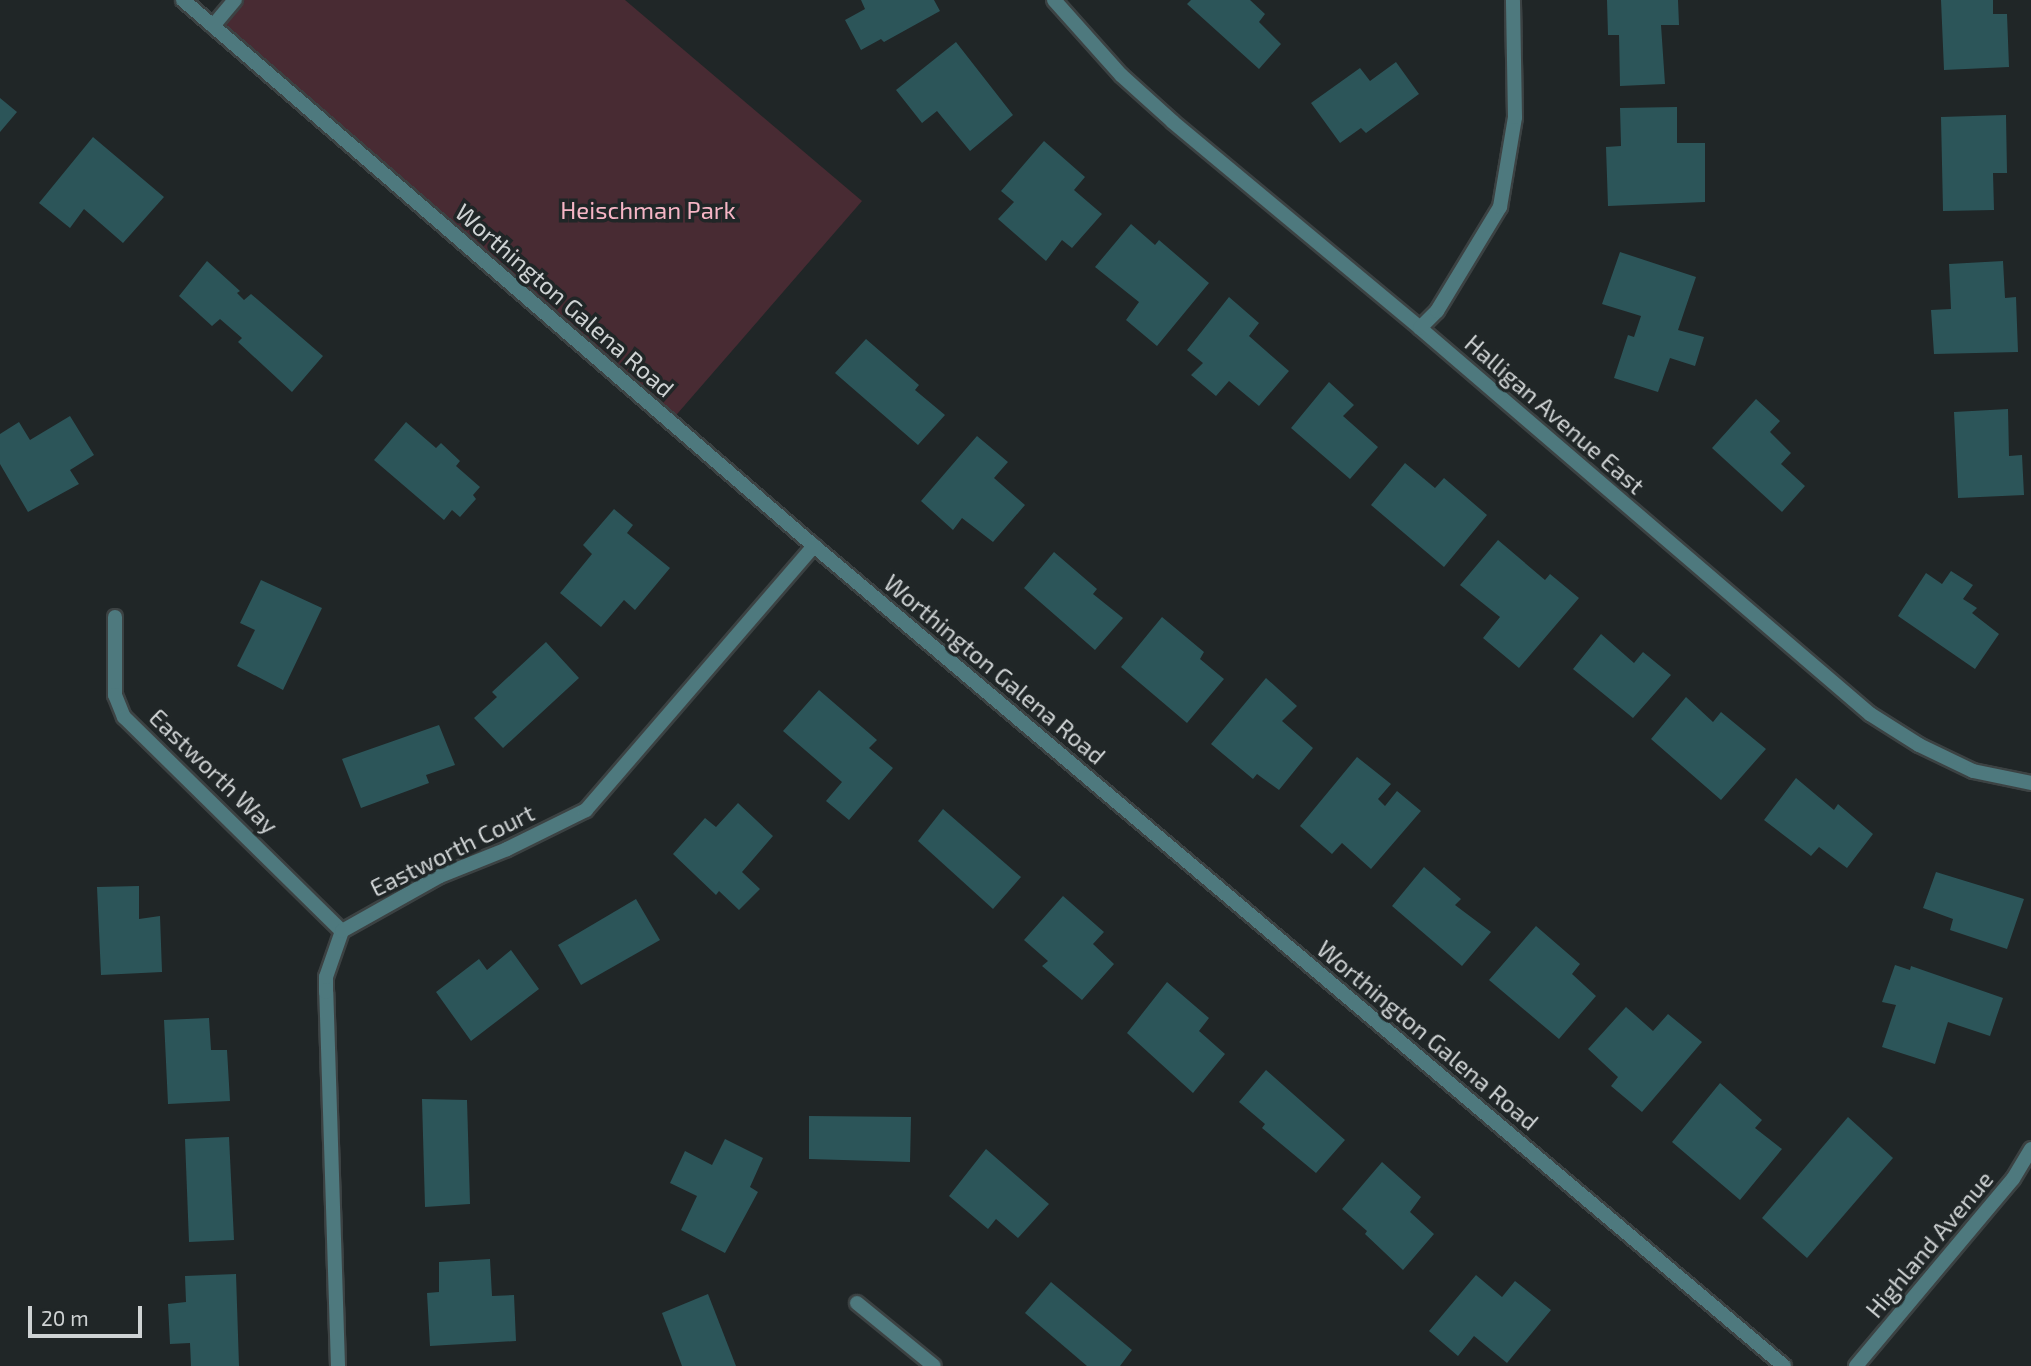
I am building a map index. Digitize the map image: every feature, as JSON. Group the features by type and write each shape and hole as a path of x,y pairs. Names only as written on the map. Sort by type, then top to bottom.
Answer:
{"street":[{"name":"Worthington Galena Road","path":"183,0 814,545 1784,1366"},
{"path":"213,26 235,0"},
{"name":"Halligan Avenue East","path":"1054,0 1121,75 1173,122 1420,328 1870,714 1919,745 1973,771 2031,783"},
{"path":"1420,328 1437,311 1500,206 1515,117 1513,0"},
{"name":"Eastworth Court","path":"342,931 440,876 508,849 586,810 814,545"},
{"name":"Eastworth Way","path":"115,617 116,695 124,717 342,931"},
{"path":"338,1366 326,976 342,931"},
{"name":"Highland Avenue","path":"1856,1366 2013,1180 2031,1149"},
{"path":"857,1303 934,1366"}],"green space":[{"name":"Heischman Park","path":"235,0 625,0 862,201 671,421 213,26"}],"building":[{"path":"861,0 934,0 940,11 884,42 881,39 861,50 845,20 865,9"},
{"path":"1191,0 1250,0 1265,14 1259,22 1281,44 1259,69 1187,4"},
{"path":"1607,0 1678,0 1679,25 1661,25 1665,84 1620,86 1619,35 1608,35"},
{"path":"1941,0 1993,0 1993,14 2007,14 2009,67 1944,70"},
{"path":"956,42 1013,115 970,151 937,111 922,123 896,90"},
{"path":"1396,62 1419,94 1366,133 1361,128 1340,143 1311,103 1360,68 1370,81"},
{"path":"0,98 17,112 0,132"},
{"path":"1677,107 1677,143 1705,143 1705,202 1608,206 1606,147 1621,146 1620,108"},
{"path":"2006,115 2007,173 1993,173 1994,210 1943,211 1941,117"},
{"path":"93,137 164,197 123,243 84,209 70,228 39,203"},
{"path":"1044,141 1085,177 1074,190 1102,214 1072,248 1062,240 1046,261 998,219 1014,202 1001,191"},
{"path":"1131,224 1155,245 1159,240 1209,283 1157,346 1126,320 1139,302 1095,267"},
{"path":"1620,252 1696,277 1678,330 1704,337 1695,366 1670,358 1658,392 1614,378 1628,335 1634,337 1641,316 1602,304"},
{"path":"207,261 240,291 237,293 244,300 251,294 323,356 292,392 238,342 242,338 220,319 212,326 179,296"},
{"path":"2003,261 2005,298 2016,297 2018,352 1934,354 1931,310 1951,309 1949,264"},
{"path":"1229,297 1259,323 1249,336 1289,371 1259,406 1229,381 1216,396 1191,375 1203,363 1187,350"},
{"path":"866,339 919,385 915,390 945,415 918,445 835,373"},
{"path":"1329,382 1354,405 1343,416 1378,447 1350,479 1291,428"},
{"path":"1756,399 1780,421 1770,432 1791,453 1781,464 1805,486 1782,512 1712,448"},
{"path":"2008,409 2009,456 2022,455 2024,495 1958,498 1954,412"},
{"path":"70,416 94,455 70,470 79,484 28,512 0,464 0,434 19,422 30,440"},
{"path":"406,422 436,448 441,443 460,461 456,466 480,487 473,495 476,499 460,517 452,510 444,520 374,460"},
{"path":"977,436 1008,462 994,478 1025,505 993,542 962,518 953,530 921,501"},
{"path":"1405,463 1435,488 1444,478 1487,515 1444,567 1371,505"},
{"path":"614,509 633,525 627,533 670,568 635,610 624,600 601,627 560,593 592,554 583,545"},
{"path":"1498,540 1545,580 1550,574 1579,598 1519,668 1483,638 1500,617 1460,585"},
{"path":"1054,552 1097,589 1093,594 1123,618 1095,650 1024,588"},
{"path":"1951,571 1973,585 1963,599 1977,608 1972,613 1999,634 1975,669 1898,616 1926,573 1942,584"},
{"path":"261,580 322,608 283,690 237,666 255,630 240,623"},
{"path":"1162,617 1204,652 1200,659 1224,679 1187,723 1121,667"},
{"path":"1601,634 1634,663 1643,652 1671,675 1633,718 1573,669"},
{"path":"546,642 579,678 503,748 474,718 497,697 492,692"},
{"path":"1266,678 1297,706 1282,721 1313,748 1279,790 1257,774 1253,779 1211,744"},
{"path":"819,690 877,740 869,748 893,768 849,820 826,801 842,782 783,731"},
{"path":"1686,697 1713,722 1721,712 1766,749 1721,800 1651,739"},
{"path":"439,725 455,765 426,775 429,783 361,808 342,759"},
{"path":"1357,757 1391,784 1378,799 1385,806 1397,791 1421,811 1371,869 1342,843 1332,854 1300,826"},
{"path":"1796,778 1834,810 1838,804 1873,834 1847,868 1819,847 1811,856 1764,820"},
{"path":"738,803 773,836 742,872 760,889 739,910 719,891 716,895 673,854 705,818 716,827"},
{"path":"943,809 1021,877 993,909 918,841"},
{"path":"1424,867 1461,899 1455,905 1491,932 1462,966 1392,906"},
{"path":"1936,872 2024,899 2007,949 1950,930 1953,919 1923,908"},
{"path":"139,886 139,919 160,916 162,972 101,975 97,887"},
{"path":"1063,896 1104,932 1093,944 1114,964 1082,1000 1042,966 1048,961 1024,940"},
{"path":"636,899 660,940 581,985 558,945"},
{"path":"1536,926 1580,964 1572,974 1596,996 1559,1039 1489,980"},
{"path":"511,950 539,989 471,1041 436,992 479,959 487,970"},
{"path":"1895,965 1910,970 1911,966 2003,998 1990,1036 1948,1022 1935,1064 1882,1047 1896,1005 1882,1002"},
{"path":"1167,982 1209,1018 1199,1031 1225,1054 1193,1093 1127,1033"},
{"path":"1626,1007 1653,1031 1668,1014 1702,1042 1642,1112 1611,1086 1618,1077 1588,1049"},
{"path":"209,1018 211,1050 227,1050 230,1101 168,1104 164,1020"},
{"path":"1266,1070 1345,1140 1316,1173 1262,1128 1265,1124 1239,1102"},
{"path":"1720,1083 1762,1120 1755,1128 1782,1149 1740,1200 1672,1142"},
{"path":"422,1099 467,1100 470,1204 425,1207"},
{"path":"809,1116 911,1117 910,1162 809,1159"},
{"path":"1848,1117 1893,1158 1807,1258 1762,1218"},
{"path":"229,1137 234,1240 189,1242 185,1139"},
{"path":"725,1139 763,1158 750,1187 758,1192 725,1253 681,1230 697,1196 670,1183 685,1151 712,1165"},
{"path":"986,1149 1049,1204 1018,1238 996,1219 988,1229 949,1196"},
{"path":"1382,1162 1421,1197 1410,1212 1434,1234 1403,1270 1365,1234 1367,1231 1342,1209"},
{"path":"490,1259 492,1296 514,1295 516,1341 430,1346 427,1293 439,1292 439,1262"},
{"path":"236,1274 239,1366 191,1366 190,1343 170,1344 168,1304 186,1302 185,1276"},
{"path":"1476,1275 1502,1297 1515,1281 1551,1310 1507,1363 1474,1336 1458,1356 1429,1331"},
{"path":"1051,1282 1132,1350 1120,1366 1087,1366 1025,1313"},
{"path":"708,1294 736,1366 682,1366 662,1313"}]}
